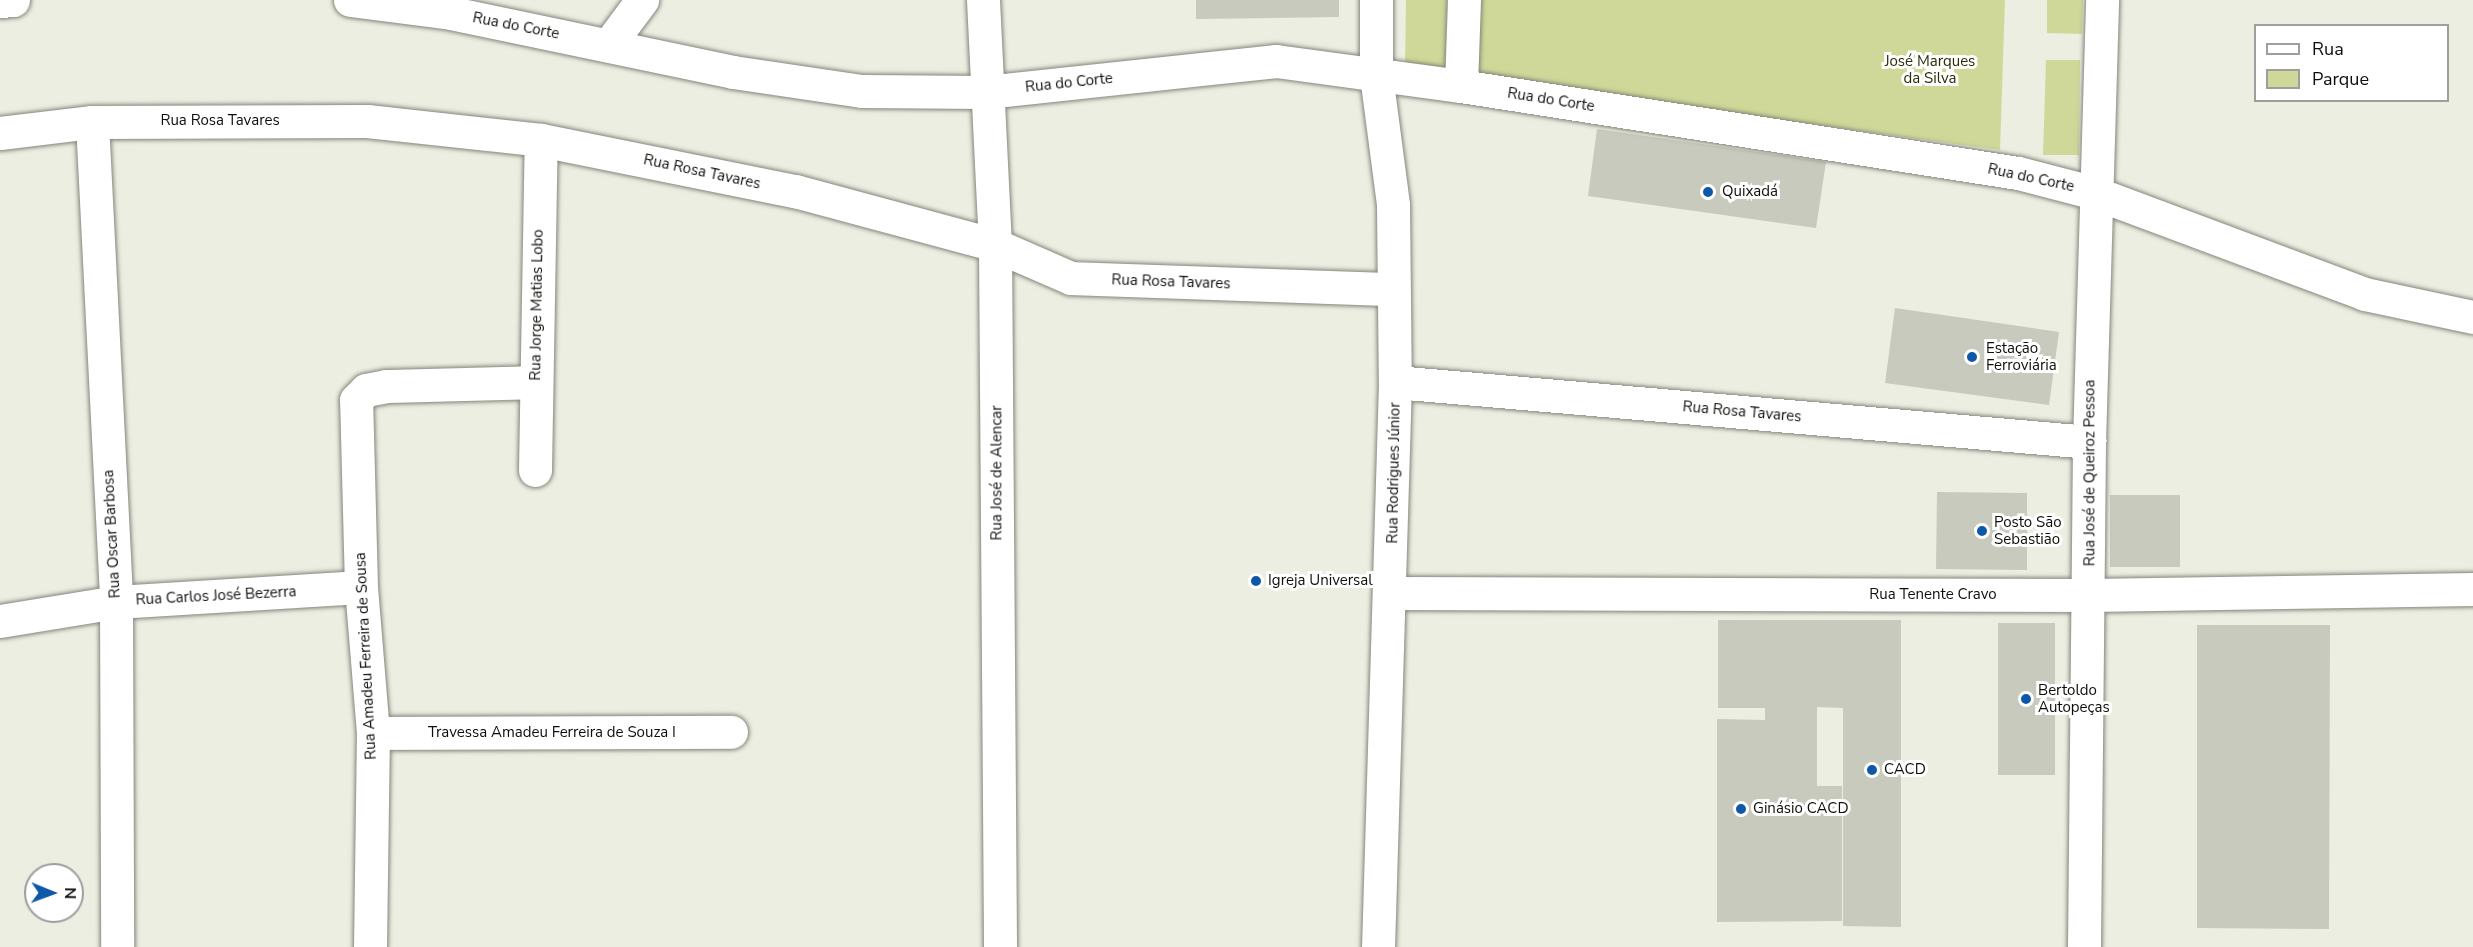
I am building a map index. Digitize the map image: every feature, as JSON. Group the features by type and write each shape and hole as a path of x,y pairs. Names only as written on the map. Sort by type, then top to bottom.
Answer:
{"street":[{"path":"0,1 13,0"},
{"name":"Rua do Corte","path":"350,0 610,43 733,72 862,91 987,92 1276,61 1461,86 2018,173 2095,193 2365,294 2473,317"},
{"path":"610,43 642,0"},
{"name":"Rua José de Alencar","path":"983,0 995,245 1000,947"},
{"name":"Rua Rodrigues Júnior","path":"1376,0 1377,75 1393,206 1392,289 1395,382 1393,593 1378,947"},
{"path":"1461,86 1464,0"},
{"name":"Rua José de Queiroz Pessoa","path":"2084,947 2090,595 2089,442 2102,0"},
{"name":"Rua Rosa Tavares","path":"0,133 92,122 367,121 541,140 795,191 995,245 1071,278 1392,289"},
{"name":"Rua Oscar Barbosa","path":"92,122 116,602 117,947"},
{"name":"Rua Jorge Matias Lobo","path":"535,470 534,382 541,140"},
{"name":"Rua Amadeu Ferreira de Sousa","path":"370,947 373,733 361,587 353,412 359,394 386,386 534,382"},
{"name":"Rua Rosa Tavares","path":"1395,382 2089,442"},
{"name":"Rua Carlos José Bezerra","path":"0,621 116,602 361,587"},
{"name":"Rua Tenente Cravo","path":"1393,593 2090,595 2473,590"},
{"name":"Travessa Amadeu Ferreira de Souza I","path":"373,733 731,732"}],"green space":[{"path":"1406,0 1447,0 1446,72 1405,71"},
{"name":"José Marques da Silva","path":"1479,0 2005,0 2000,150 1476,78"},
{"path":"2047,0 2083,0 2082,34 2047,33"},
{"path":"2046,60 2080,60 2079,155 2043,155"}],"building":[{"path":"1196,0 1339,0 1339,17 1196,19"},
{"path":"1597,129 1826,162 1816,228 1588,196"},
{"name":"Estação Ferroviária","path":"1895,308 2059,332 2049,405 1885,383"},
{"name":"Posto São Sebastião","path":"1937,492 2027,493 2027,570 1936,569"},
{"path":"2110,495 2180,495 2180,567 2110,567"},
{"name":"CACD","path":"1718,620 1901,620 1901,927 1843,926 1843,708 1817,707 1817,786 1842,786 1842,921 1717,922 1717,719 1765,720 1765,708 1718,708"},
{"name":"Bertoldo Autopeças","path":"1998,623 2055,623 2055,775 1998,775"},
{"path":"2197,625 2330,625 2329,929 2197,928"}],"place":[{"name":"Quixadá","path":"1708,192"},
{"name":"Estação Ferroviária","path":"1972,357"},
{"name":"Posto São Sebastião","path":"1982,531"},
{"name":"Igreja Universal","path":"1256,581"},
{"name":"Bertoldo Autopeças","path":"2026,699"},
{"name":"CACD","path":"1872,770"},
{"name":"Ginásio CACD","path":"1741,809"}]}
